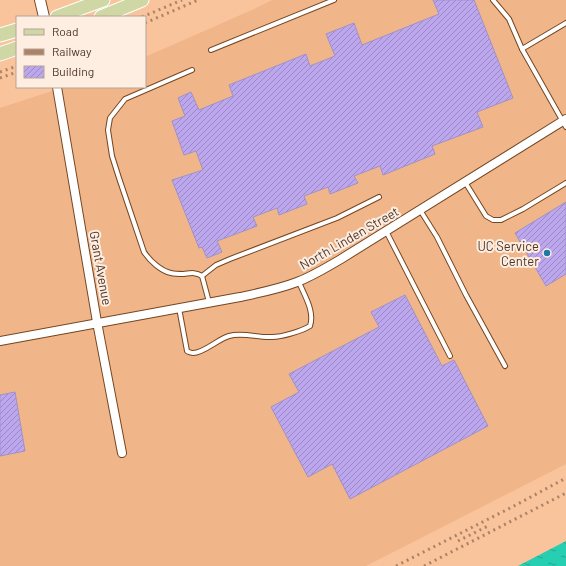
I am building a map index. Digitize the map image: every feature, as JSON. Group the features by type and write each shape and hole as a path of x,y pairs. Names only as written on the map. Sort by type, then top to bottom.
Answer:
{"main road":[{"path":"60,16 103,0"},
{"path":"103,16 142,0"},
{"path":"0,35 16,30"},
{"path":"0,54 16,48"}],"street":[{"path":"40,0 44,16"},
{"name":"Grant Avenue","path":"58,88 122,453"},
{"name":"North Linden Street","path":"0,341 266,291 298,282 341,259 465,182 565,123"}],"lane":[{"path":"211,50 334,0"},
{"path":"493,0 509,19 522,49 565,123"},
{"path":"522,49 566,23"},
{"path":"192,70 125,99 110,118 108,130 112,156 144,252 149,259 163,270 171,273 192,273 202,276"},
{"path":"465,182 486,216 493,220 501,220 523,209 566,183"},
{"path":"202,276 216,265 337,218 379,197"},
{"path":"420,210 437,237 466,295 505,366"},
{"path":"386,231 450,356"},
{"path":"202,276 209,302"},
{"path":"179,308 187,351 192,353 203,350 229,336 239,334 273,337 304,330 310,326 312,320 311,313 298,282"}],"shaded area":[{"path":"272,0 566,0 566,464 366,566 0,566 0,108 61,88 146,88 146,57"}],"water":[{"path":"566,541 566,566 518,566"}],"building":[{"path":"433,0 474,0 513,98 477,112 483,127 432,146 435,154 383,175 380,166 354,176 358,183 330,194 328,187 304,196 307,204 279,215 277,208 253,217 257,226 217,241 222,252 207,258 202,247 199,248 172,180 203,170 196,151 184,155 172,121 185,116 178,98 191,92 199,110 233,96 229,85 306,54 310,66 335,56 326,34 354,23 362,45 439,14"},
{"name":"UC Service Center","path":"566,202 566,274 546,286 515,233"},
{"path":"405,295 442,366 454,360 488,426 350,499 332,464 308,477 271,407 299,392 289,374 379,327 371,312"},
{"path":"15,392 25,451 0,456 0,395"}],"railway":[{"path":"144,16 182,0"},
{"path":"146,23 198,0"},
{"path":"0,72 16,66"},
{"path":"0,78 16,72"},
{"path":"396,566 566,478"},
{"path":"424,566 566,493"},
{"path":"458,541 490,525"}],"place":[{"name":"UC Service Center","path":"547,253"}]}
